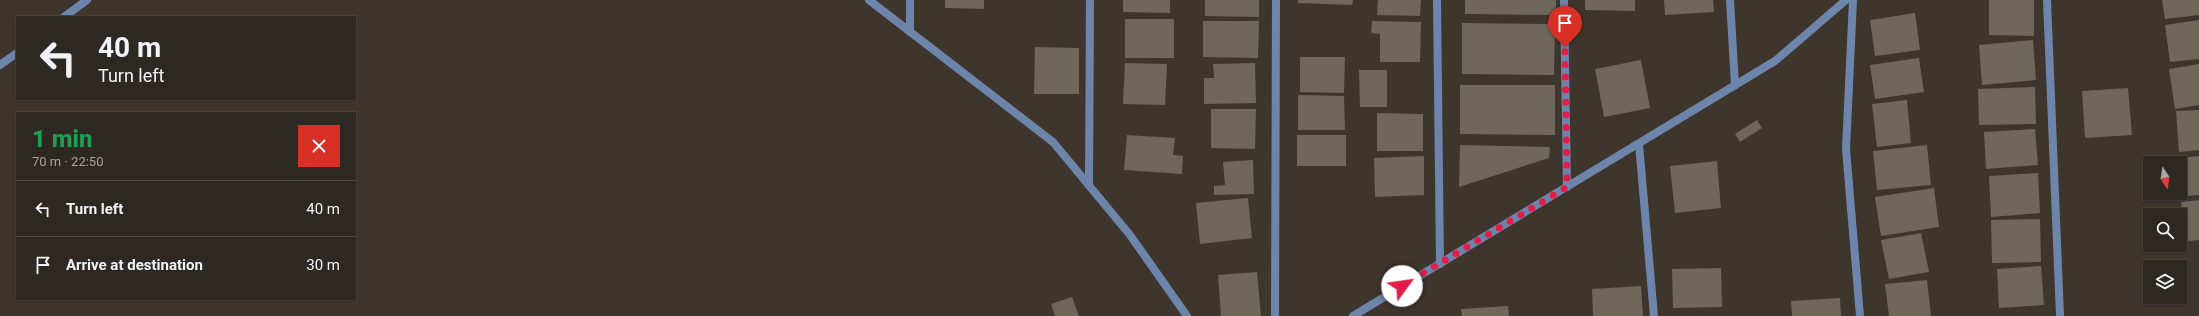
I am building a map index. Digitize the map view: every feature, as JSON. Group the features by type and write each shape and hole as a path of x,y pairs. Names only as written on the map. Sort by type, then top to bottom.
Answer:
{"street":[{"path":"65,16 87,0"},
{"path":"869,0 1053,142 1130,235 1187,316"},
{"path":"910,0 910,32"},
{"path":"1089,186 1090,0"},
{"path":"1275,316 1276,0"},
{"path":"1437,0 1440,264"},
{"path":"1564,0 1567,187"},
{"path":"1730,0 1735,85"},
{"path":"1352,316 1775,61 1846,0"},
{"path":"1853,0 1846,149 1860,316"},
{"path":"2047,0 2046,20 2060,316"},
{"path":"0,65 16,53"},
{"path":"1639,144 1654,316"}],"building":[{"path":"945,0 984,0 984,9 945,8"},
{"path":"1123,0 1170,0 1170,13 1123,12"},
{"path":"1205,0 1259,0 1259,17 1205,16"},
{"path":"1298,0 1353,0 1352,5 1298,3"},
{"path":"1378,0 1421,0 1420,16 1377,15"},
{"path":"1465,0 1556,0 1556,15 1465,14"},
{"path":"1585,0 1635,0 1635,11 1585,10"},
{"path":"1664,0 1713,0 1714,12 1665,15"},
{"path":"1989,0 2034,0 2034,36 1989,35"},
{"path":"2162,0 2199,0 2199,15 2165,19"},
{"path":"1915,13 1920,50 1875,56 1870,20"},
{"path":"1125,19 1174,19 1174,58 1125,58"},
{"path":"2199,20 2199,59 2170,62 2165,25"},
{"path":"1203,21 1259,21 1258,58 1203,57"},
{"path":"1372,21 1421,22 1420,62 1380,62 1380,34 1371,33"},
{"path":"1462,23 1555,24 1554,75 1462,74"},
{"path":"2033,40 2036,80 1982,85 1979,45"},
{"path":"1035,47 1079,48 1079,94 1034,94"},
{"path":"1300,57 1345,57 1344,93 1300,92"},
{"path":"1919,58 1924,92 1875,99 1870,65"},
{"path":"1641,60 1650,108 1604,117 1595,69"},
{"path":"1125,63 1167,64 1165,105 1123,104"},
{"path":"1255,63 1256,103 1204,104 1204,78 1214,78 1213,64"},
{"path":"2199,64 2199,105 2175,109 2169,69"},
{"path":"1359,70 1387,70 1387,107 1360,107"},
{"path":"1460,85 1555,85 1555,135 1460,134"},
{"path":"2035,87 2036,124 1979,125 1978,89"},
{"path":"2128,88 2132,135 2085,138 2082,91"},
{"path":"1298,95 1344,96 1345,130 1298,130"},
{"path":"1907,100 1911,143 1877,147 1872,104"},
{"path":"1211,109 1256,109 1255,149 1211,148"},
{"path":"2199,110 2199,150 2179,152 2176,111"},
{"path":"1377,113 1423,114 1423,151 1377,151"},
{"path":"1757,120 1762,128 1740,142 1735,134"},
{"path":"2035,129 2038,165 1986,169 1984,132"},
{"path":"1127,135 1175,138 1173,155 1183,156 1182,174 1124,170"},
{"path":"1297,135 1346,135 1346,166 1297,166"},
{"path":"1460,145 1550,147 1549,158 1459,187"},
{"path":"1927,145 1931,185 1877,190 1873,151"},
{"path":"1424,156 1424,195 1375,197 1374,158"},
{"path":"2199,156 2199,195 2187,196 2187,157"},
{"path":"1253,160 1254,194 1214,195 1214,186 1225,185 1223,162"},
{"path":"1717,161 1721,208 1675,213 1670,166"},
{"path":"2038,173 2040,213 1991,217 1989,176"},
{"path":"1934,188 1939,227 1881,236 1875,197"},
{"path":"1248,198 1252,238 1200,244 1196,203"},
{"path":"2199,200 2199,240 2187,241 2187,208 2182,208 2181,202"},
{"path":"2040,219 2041,262 1992,263 1991,220"},
{"path":"1921,233 1929,272 1889,279 1881,240"},
{"path":"2041,266 2044,305 1999,308 1997,269"},
{"path":"1721,268 1722,307 1673,308 1672,269"},
{"path":"1257,272 1261,316 1221,316 1218,275"},
{"path":"1927,280 1931,316 1889,316 1885,284"},
{"path":"1641,286 1643,316 1593,316 1592,289"},
{"path":"1072,297 1079,316 1055,316 1051,304"},
{"path":"1840,298 1841,316 1792,316 1791,301"},
{"path":"1508,306 1509,316 1462,316 1461,309"}],"route":[{"path":"1402,286 1508,224 1567,187 1565,47"}]}
